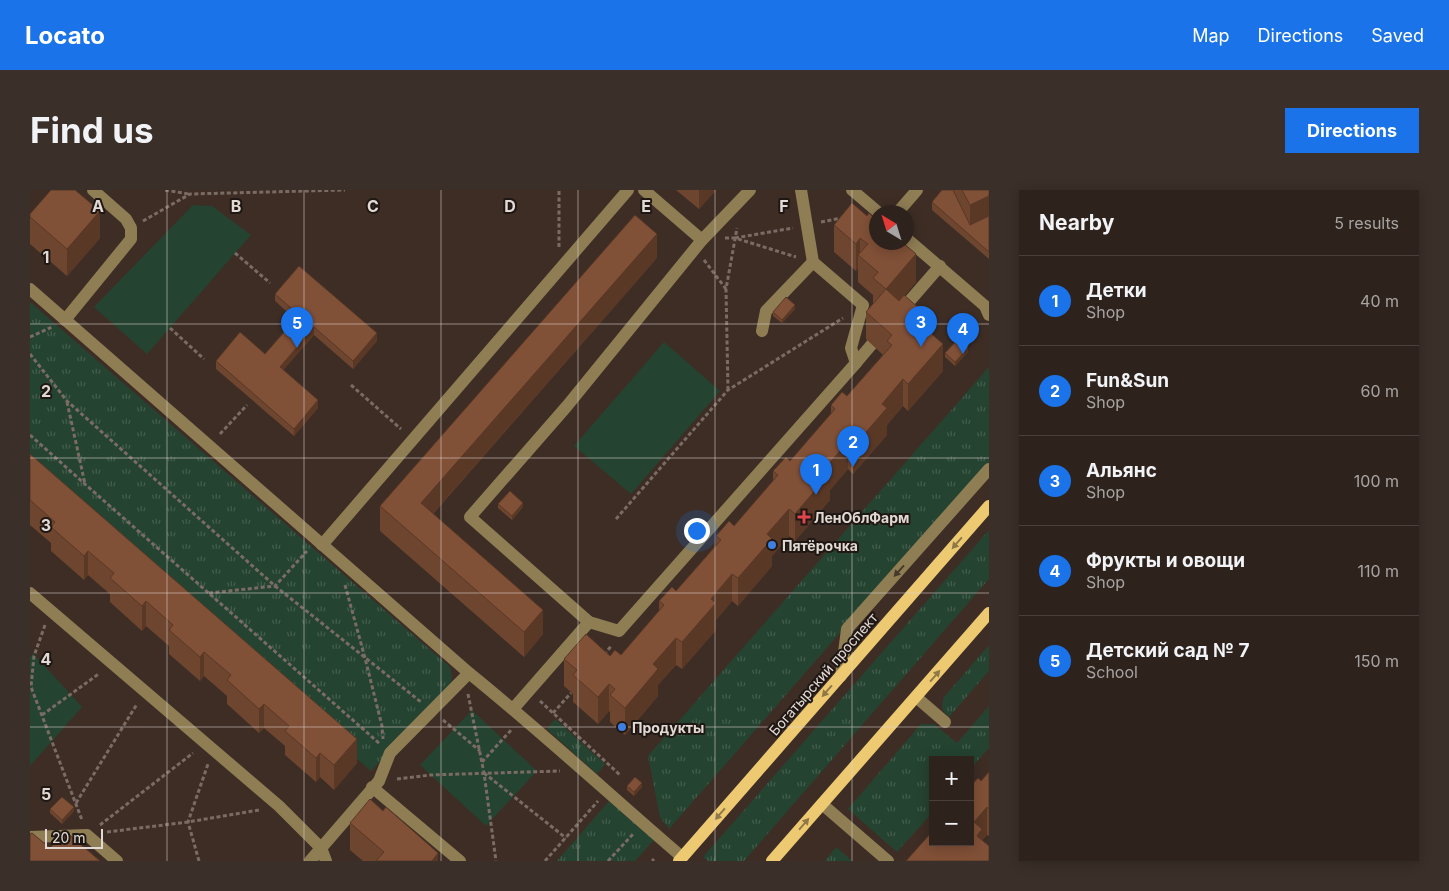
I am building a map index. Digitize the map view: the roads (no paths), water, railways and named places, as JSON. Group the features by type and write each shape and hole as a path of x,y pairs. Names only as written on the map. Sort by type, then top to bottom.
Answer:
{"main road":[{"name":"Богатырский проспект","path":"681,859 989,506"},
{"path":"772,861 989,613"}],"street":[{"path":"62,322 131,238 131,228 126,219 93,190"},
{"path":"318,545 413,440 628,190"},
{"path":"644,190 699,245"},
{"path":"800,190 813,262 863,306 850,348 856,363"},
{"path":"852,190 870,205"},
{"path":"904,205 917,190"},
{"path":"746,195 699,245 567,406 470,517 589,622 619,630 872,344"},
{"path":"914,245 988,307"},
{"path":"762,331 766,312 813,262"},
{"path":"892,322 940,266"},
{"path":"30,289 62,322 210,446 318,545 467,675 513,709 643,823 681,859"},
{"path":"841,676 847,629 989,469"},
{"path":"30,593 279,806 321,848 326,861"},
{"path":"513,709 589,622"},
{"path":"310,861 375,784 390,753 467,675"},
{"path":"916,697 945,722"},
{"path":"375,784 460,861"},
{"path":"822,804 888,861"},
{"path":"30,837 87,835 102,856 117,861"}],"place":[{"name":"Альянс","path":"921,347"},
{"name":"Детский сад № 7","path":"297,348"},
{"name":"Фрукты и овощи","path":"963,354"},
{"name":"Fun&Sun","path":"853,467"},
{"name":"Детки","path":"816,495"},
{"name":"ЛенОблФарм","path":"804,517"},
{"name":"Пятёрочка","path":"772,545"},
{"name":"Продукты","path":"622,727"}]}
